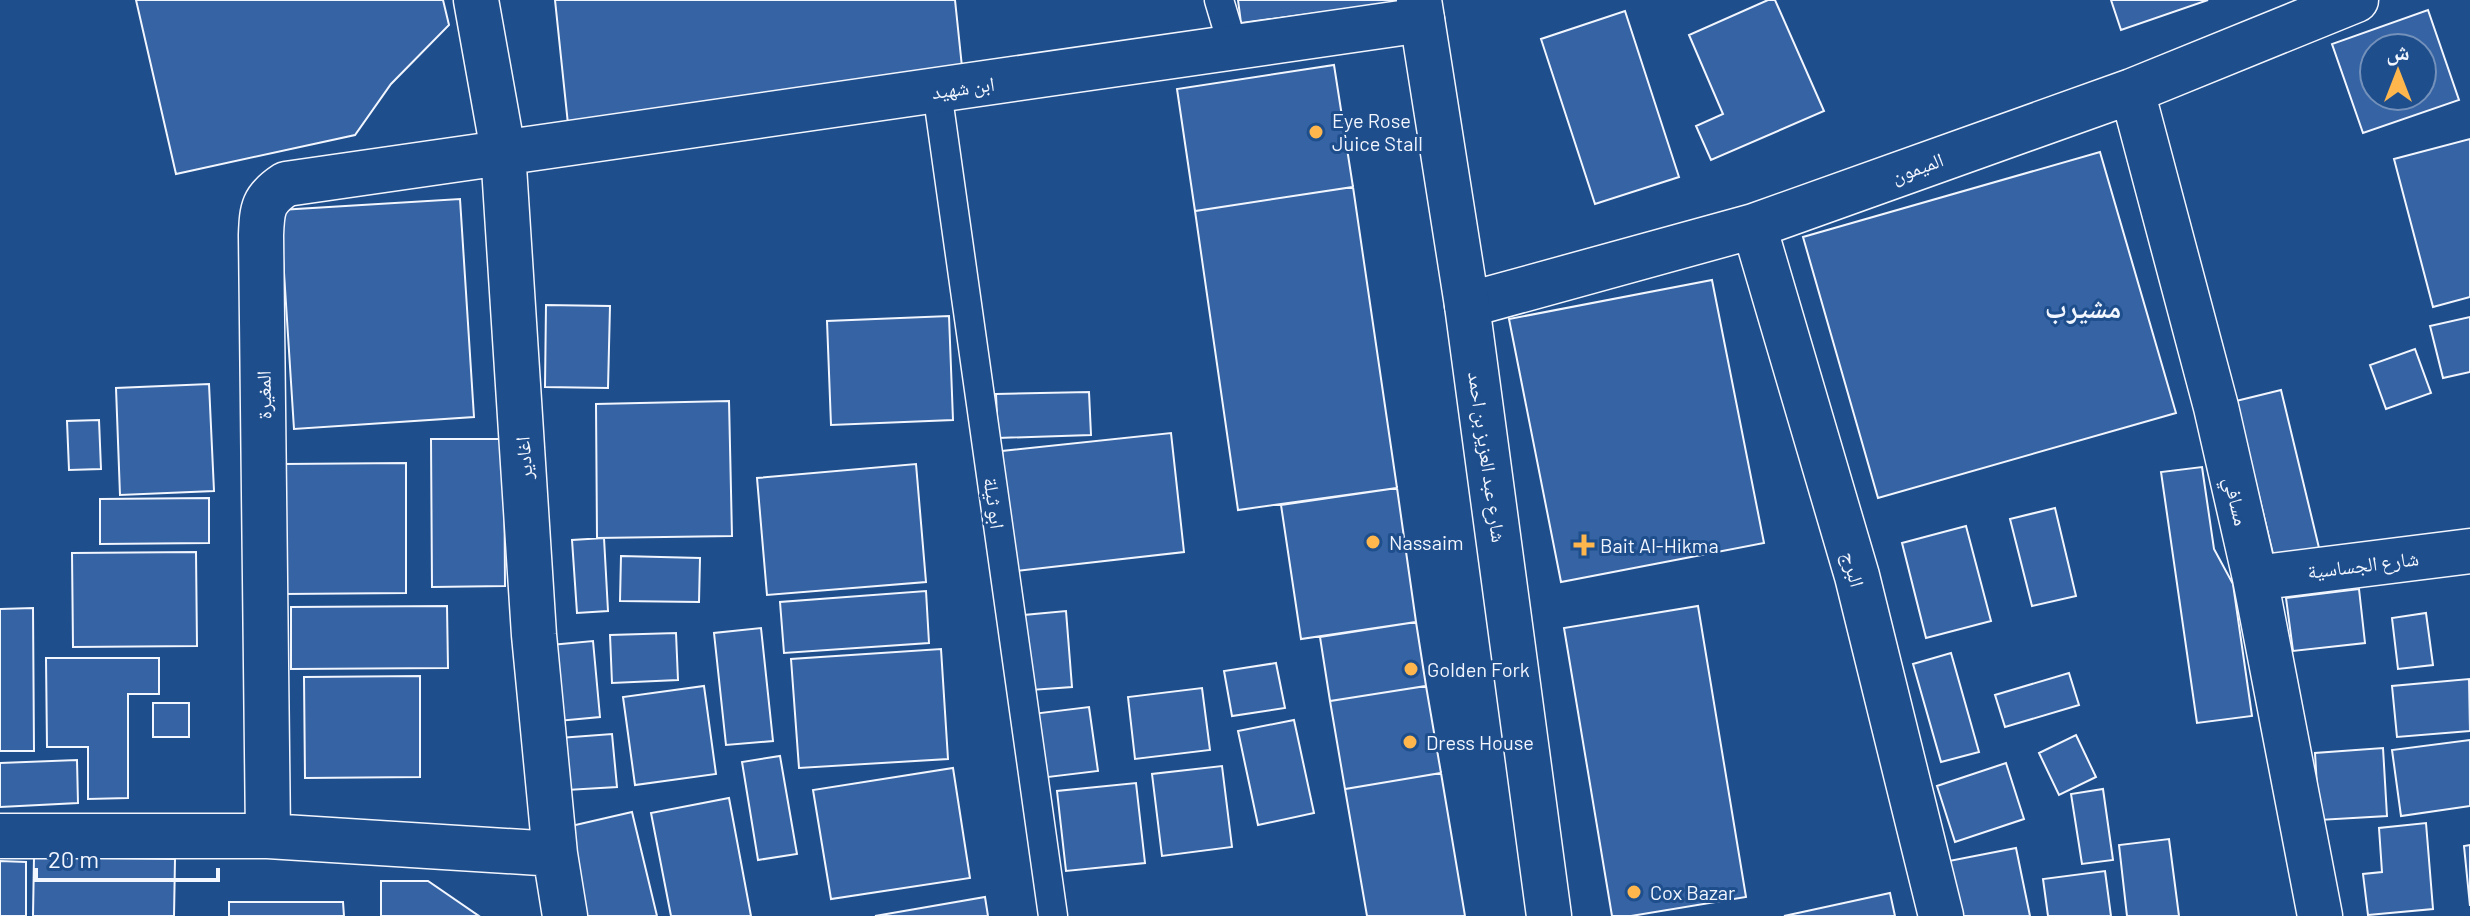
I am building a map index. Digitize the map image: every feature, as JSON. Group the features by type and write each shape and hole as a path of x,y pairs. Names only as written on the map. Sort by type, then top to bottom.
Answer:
{"street":[{"name":"اغادير","path":"476,0 503,151 534,635 555,854 565,916"},
{"name":"الميمون","path":"1467,305 1754,226 2132,91 2356,0"},
{"name":"ابن شهيد","path":"503,151 1233,47 1421,10"},
{"name":"شارع عبد العزيز بن احمد","path":"1421,10 1467,305 1549,916"},
{"name":"مسافي","path":"2132,91 2216,407 2255,578 2320,916"},
{"name":"المغيرة","path":"268,836 262,210 270,194 286,184 503,151"},
{"name":"البرج","path":"1754,226 1857,576 1941,916"},
{"name":"شارع الجساسية","path":"2255,578 2470,551"},
{"path":"0,836 268,836 555,854"}],"lane":[{"path":"1219,0 1233,47"},
{"name":"ابو ثيلة","path":"937,91 1053,916"}],"building":[{"path":"136,0 443,0 449,25 391,84 355,135 176,174"},
{"path":"555,0 955,0 962,67 568,124"},
{"path":"1238,0 1399,0 1399,2 1241,23"},
{"path":"1768,0 1775,0 1824,111 1711,160 1696,126 1723,114 1689,35"},
{"path":"2111,0 2208,0 2121,30"},
{"path":"2428,10 2436,32 2366,32"},
{"path":"1625,11 1679,177 1595,204 1541,39"},
{"path":"2358,35 2358,112 2424,112 2363,133 2332,44"},
{"path":"2438,39 2459,100 2438,107"},
{"path":"1334,65 1353,187 1195,211 1177,89"},
{"path":"2470,139 2470,297 2433,307 2394,159"},
{"path":"2100,152 2176,413 1878,498 1803,237"},
{"path":"1353,187 1397,488 1238,510 1195,211"},
{"path":"460,199 474,417 294,429 280,210"},
{"path":"1712,280 1764,543 1561,582 1509,319"},
{"path":"546,305 610,306 608,388 545,387"},
{"path":"949,316 953,420 831,425 827,321"},
{"path":"2470,317 2470,372 2443,378 2430,326"},
{"path":"2415,349 2431,393 2386,409 2370,365"},
{"path":"209,384 214,491 120,495 116,388"},
{"path":"2281,390 2320,552 2275,562 2236,401"},
{"path":"1089,392 1091,435 998,438 996,394"},
{"path":"729,401 732,536 597,538 596,404"},
{"path":"99,420 101,469 69,470 67,421"},
{"path":"1171,433 1184,552 1015,571 1002,451"},
{"path":"431,439 504,439 505,586 432,587"},
{"path":"406,463 406,593 284,594 283,464"},
{"path":"916,464 926,582 767,595 757,478"},
{"path":"2202,467 2214,549 2233,584 2252,716 2197,723 2161,472"},
{"path":"1397,488 1416,622 1301,639 1281,505"},
{"path":"209,498 209,543 100,544 100,499"},
{"path":"2055,508 2076,596 2032,606 2010,519"},
{"path":"1966,526 1991,621 1926,638 1902,543"},
{"path":"604,538 608,611 577,613 572,540"},
{"path":"196,552 197,646 73,647 72,553"},
{"path":"621,556 700,558 699,602 620,601"},
{"path":"2359,589 2365,643 2293,651 2286,598"},
{"path":"926,591 929,643 784,653 780,602"},
{"path":"447,606 448,668 291,669 291,607"},
{"path":"1698,606 1746,897 1631,916 1612,916 1564,628"},
{"path":"33,608 34,751 0,751 0,609"},
{"path":"1066,611 1072,687 1031,690 1024,615"},
{"path":"2426,613 2433,665 2398,669 2392,618"},
{"path":"1416,622 1426,686 1330,701 1320,637"},
{"path":"761,628 773,741 726,745 714,633"},
{"path":"676,633 678,680 612,683 610,635"},
{"path":"593,641 600,717 547,722 540,646"},
{"path":"941,649 948,759 799,768 791,659"},
{"path":"1951,653 1979,752 1941,762 1913,664"},
{"path":"46,658 159,658 159,694 128,694 128,798 88,799 88,747 47,747"},
{"path":"1276,663 1285,708 1232,716 1224,671"},
{"path":"2069,673 2079,705 2005,727 1995,695"},
{"path":"420,676 420,777 305,778 304,677"},
{"path":"2469,679 2470,731 2397,737 2392,686"},
{"path":"704,686 716,774 635,785 623,697"},
{"path":"1426,686 1441,773 1345,789 1330,701"},
{"path":"1202,688 1210,750 1135,759 1128,697"},
{"path":"153,703 189,703 189,737 153,737"},
{"path":"1089,707 1098,771 1040,778 1032,714"},
{"path":"1294,720 1314,813 1258,825 1238,731"},
{"path":"612,734 617,787 550,791 546,739"},
{"path":"2076,735 2096,777 2059,795 2039,753"},
{"path":"2470,740 2470,806 2401,816 2392,750"},
{"path":"2383,748 2387,816 2319,820 2315,753"},
{"path":"780,756 797,854 758,860 742,762"},
{"path":"77,760 78,803 0,807 0,763"},
{"path":"2006,763 2024,819 1955,842 1937,786"},
{"path":"1222,766 1232,847 1162,856 1152,774"},
{"path":"953,768 970,878 831,899 813,790"},
{"path":"1441,773 1465,916 1367,916 1345,789"},
{"path":"1136,783 1145,863 1066,871 1057,791"},
{"path":"2103,789 2113,860 2082,864 2071,794"},
{"path":"729,798 751,916 671,916 651,813"},
{"path":"632,812 657,916 579,916 558,829"},
{"path":"2426,823 2433,909 2368,915 2363,874 2382,872 2379,828"},
{"path":"2169,839 2179,916 2127,916 2119,845"},
{"path":"2470,845 2470,906 2464,846"},
{"path":"2016,848 2030,916 1960,916 1949,861"},
{"path":"34,857 175,859 174,916 33,916"},
{"path":"0,861 26,862 26,916 0,916"},
{"path":"2105,871 2111,916 2048,916 2043,879"},
{"path":"381,881 428,881 479,916 381,916"},
{"path":"1890,893 1895,916 1784,916"},
{"path":"985,897 988,916 875,916"},
{"path":"229,902 343,902 344,916 229,916"}],"place":[{"name":"Eye Rose Juice Stall","path":"1316,132"},
{"name":"Nassaim","path":"1373,542"},
{"name":"Bait Al-Hikma","path":"1584,545"},
{"name":"Golden Fork","path":"1411,669"},
{"name":"Dress House","path":"1410,742"},
{"name":"Cox Bazar","path":"1634,892"}],"district":[{"name":"مشيرب","path":"2083,307"}]}
